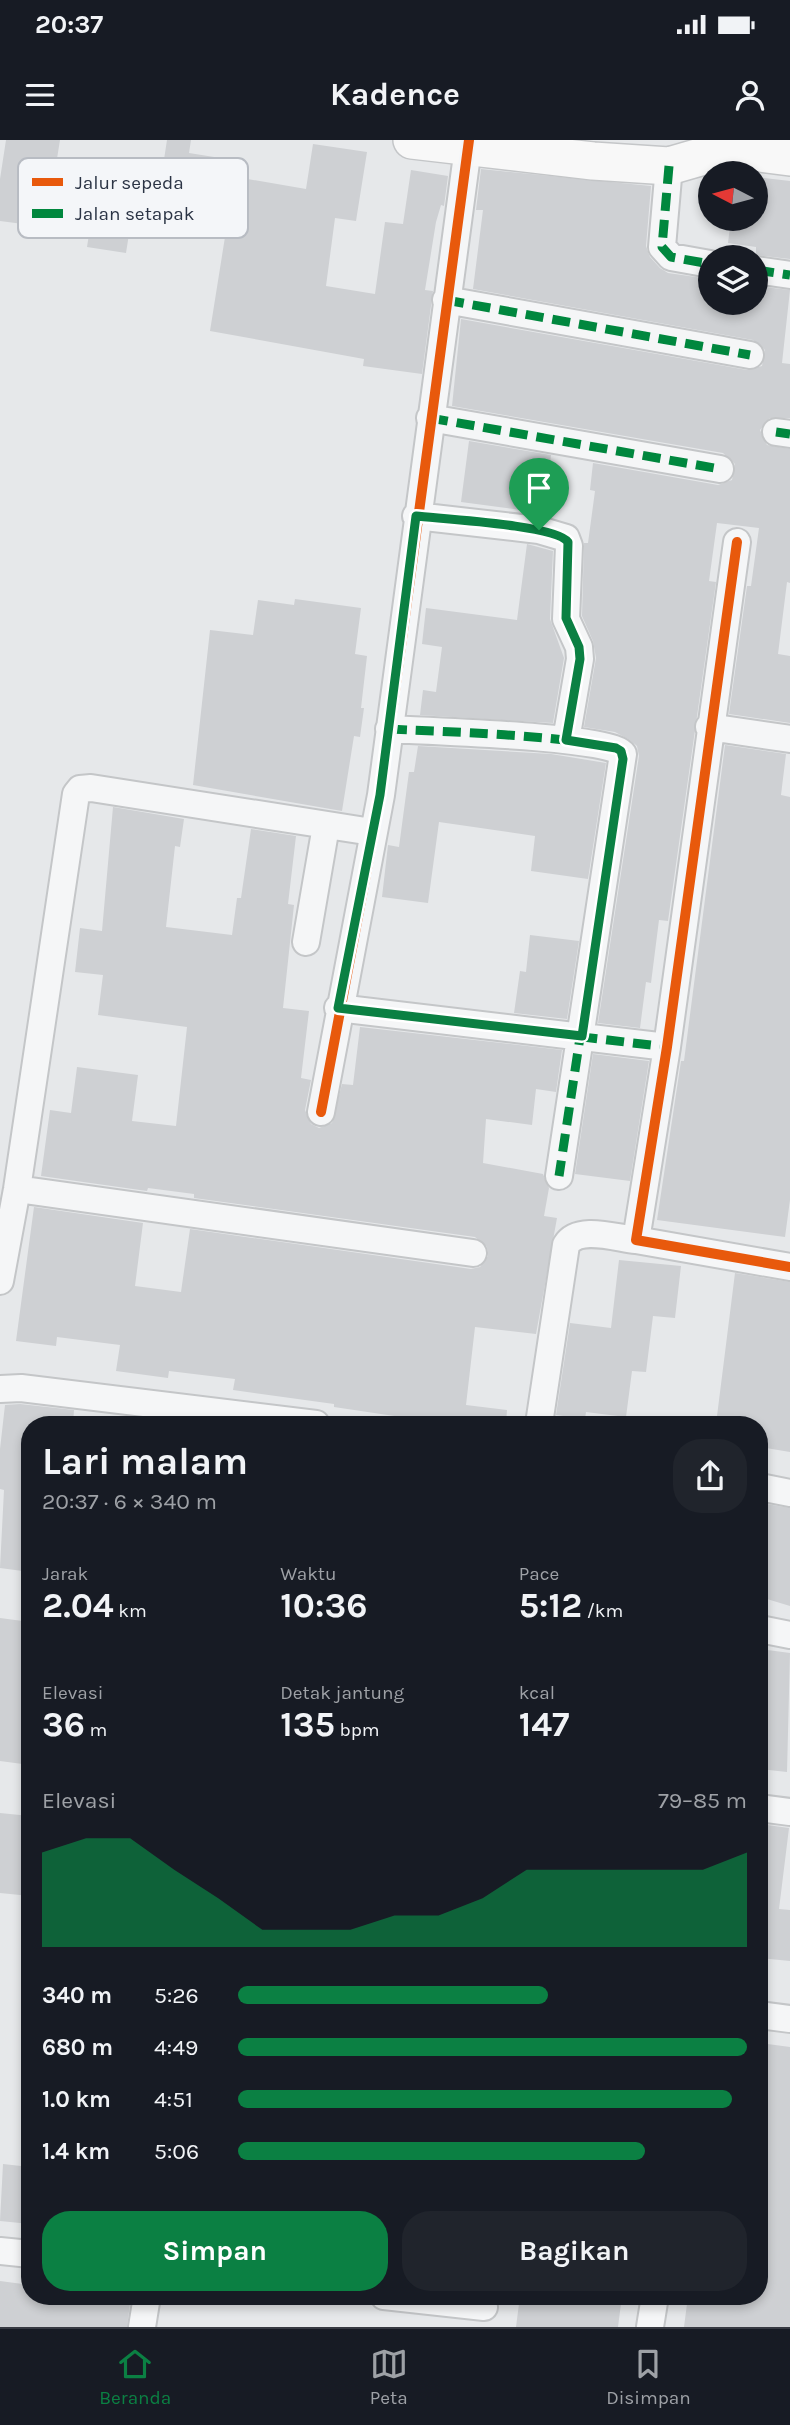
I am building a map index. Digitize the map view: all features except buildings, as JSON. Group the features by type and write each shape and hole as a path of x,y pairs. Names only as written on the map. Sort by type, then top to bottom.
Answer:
{"street":[{"path":"412,140 669,166 714,153 759,153 790,157"},
{"path":"321,1112 389,729 468,144"},
{"path":"669,166 662,247 671,257 698,262"},
{"path":"768,272 790,275"},
{"path":"446,300 750,355"},
{"path":"430,418 720,469"},
{"path":"416,516 539,530 566,538 569,546 566,618 579,647 580,659 566,740"},
{"path":"636,1240 667,1047 709,727 737,542"},
{"path":"709,727 790,740"},
{"path":"389,729 566,740 621,751 623,759 559,1176"},
{"path":"0,1281 18,1189 76,794 80,789 91,788 326,827 372,832"},
{"path":"306,942 326,827"},
{"path":"338,1008 667,1047"},
{"path":"18,1189 473,1253"},
{"path":"540,1416 566,1245 573,1236 580,1234 636,1240 790,1267"},
{"path":"0,1389 21,1388 209,1416"},
{"path":"768,1489 790,1493"},
{"path":"768,1630 790,1634"},
{"path":"768,1809 790,1812"},
{"path":"768,2016 790,2019"},
{"path":"0,2251 21,2253"},
{"path":"142,2327 146,2305"},
{"path":"448,2305 484,2310"},
{"path":"650,2327 654,2305"}],"marked path":[{"path":"669,166 662,247 671,257 698,262"},
{"path":"768,272 790,275"},
{"path":"446,300 750,355"},
{"path":"430,418 720,469"},
{"path":"776,432 790,434"},
{"path":"416,516 539,530 566,538 569,546 566,619 579,647 580,659 566,740"},
{"path":"389,729 553,739 611,748 623,754 559,1176"},
{"path":"338,1008 667,1047"}],"cycle path":[{"path":"321,1112 381,795 469,140"},
{"path":"737,542 667,1047 636,1240 790,1267"}],"route":[{"path":"416,516 539,530 563,536 569,546 566,618 576,638 580,659 566,740 619,749 623,759 582,1036 338,1008 380,795 416,516"}]}
